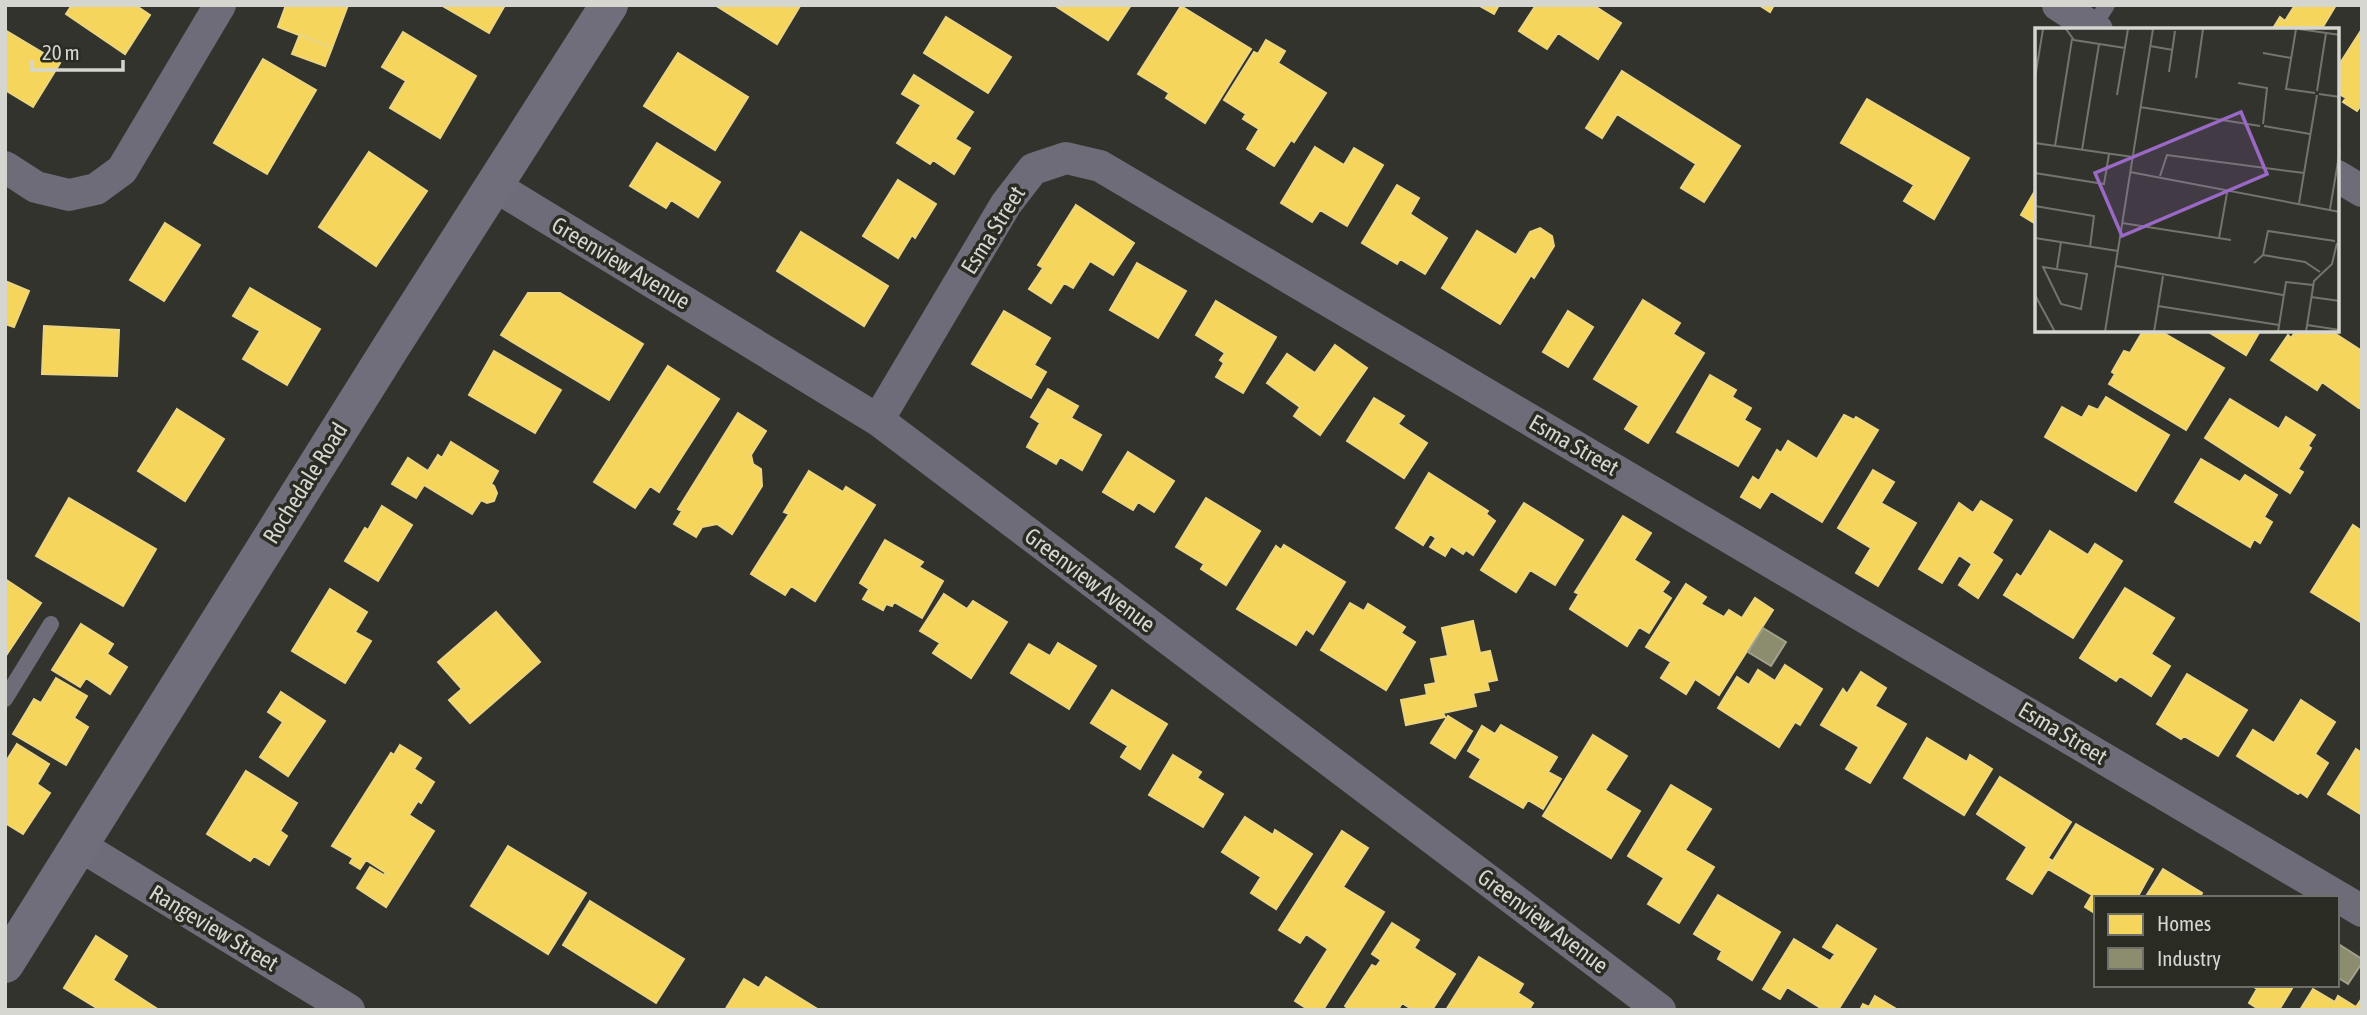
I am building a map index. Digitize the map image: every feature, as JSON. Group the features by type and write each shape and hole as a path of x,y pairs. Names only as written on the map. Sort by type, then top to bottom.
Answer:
{"main road":[{"name":"Rochedale Road","path":"5,964 383,359 609,5"}],"street":[{"path":"5,167 36,187 69,195 96,190 122,170 220,5"},
{"path":"2057,5 2099,21"},
{"name":"Esma Street","path":"878,420 1006,204 1033,169 1066,158 1100,166 2337,896"},
{"path":"2339,177 2362,191"},
{"name":"Greenview Avenue","path":"495,186 878,420 1660,1010"},
{"name":"Rangeview Street","path":"79,845 349,1010"},
{"name":"Esma Street","path":"2339,897 2362,911"}],"lane":[{"path":"5,699 51,624"}],"building: Homes":[{"path":"72,5 135,5 150,15 125,54 66,14"},
{"path":"286,5 348,5 332,48 278,27"},
{"path":"441,5 505,5 489,33"},
{"path":"715,5 798,5 800,6 777,44"},
{"path":"1054,5 1131,5 1108,40"},
{"path":"1478,5 1499,5 1494,14"},
{"path":"1536,5 1593,5 1621,23 1598,59 1558,33 1547,49 1519,31"},
{"path":"1759,5 1774,5 1770,12"},
{"path":"2295,5 2336,5 2322,28 2273,28 2280,17 2285,21"},
{"path":"1181,6 1251,49 1205,123 1166,98 1169,93 1138,74"},
{"path":"946,17 1011,57 988,93 924,53"},
{"path":"2362,29 2362,104 2357,111 2343,102 2346,98 2339,94 2339,65"},
{"path":"5,30 60,63 33,107 5,90"},
{"path":"403,32 476,76 440,138 390,108 406,81 382,67"},
{"path":"300,34 332,48 325,66 292,54"},
{"path":"1266,40 1285,51 1278,63 1326,93 1294,142 1291,140 1274,166 1247,149 1259,129 1243,119 1246,114 1224,100 1254,52 1258,54"},
{"path":"678,53 748,97 715,150 644,106"},
{"path":"263,59 316,90 267,174 214,143"},
{"path":"1622,71 1740,146 1704,202 1681,188 1696,164 1617,114 1602,138 1586,128"},
{"path":"914,75 973,112 955,139 970,148 954,174 933,160 930,164 897,143 921,105 902,94"},
{"path":"1867,99 1969,158 1934,219 1904,201 1914,185 1841,143"},
{"path":"657,143 720,182 698,217 671,200 666,208 630,186"},
{"path":"1315,147 1344,165 1354,148 1383,165 1347,226 1320,210 1312,222 1281,203"},
{"path":"369,152 427,191 376,266 319,227"},
{"path":"898,180 936,204 915,238 912,235 898,258 863,236"},
{"path":"1397,185 1419,198 1410,214 1447,238 1425,274 1400,259 1397,264 1362,243"},
{"path":"2035,191 2035,223 2021,215"},
{"path":"1076,205 1134,243 1113,275 1090,261 1073,288 1064,283 1051,303 1029,289 1043,268 1038,265"},
{"path":"165,223 200,245 164,301 130,280"},
{"path":"1540,228 1552,236 1554,246 1534,278 1531,275 1500,324 1442,288 1477,231 1516,255 1530,232"},
{"path":"801,232 888,286 864,326 777,271"},
{"path":"1137,263 1186,291 1158,338 1110,310"},
{"path":"5,281 29,291 14,327 5,324"},
{"path":"250,288 320,329 287,385 243,359 260,331 233,316"},
{"path":"528,293 560,293 643,344 609,400 501,335"},
{"path":"1643,300 1680,323 1673,334 1704,353 1648,443 1625,429 1639,406 1594,379"},
{"path":"1216,301 1276,337 1243,393 1216,377 1224,363 1220,360 1225,353 1196,335"},
{"path":"1004,311 1050,338 1034,365 1046,372 1031,398 972,364"},
{"path":"1568,311 1593,327 1568,367 1543,352"},
{"path":"44,326 119,330 117,376 42,374"},
{"path":"2142,332 2162,332 2224,368 2186,430 2109,384 2115,374 2112,372 2124,351 2130,353"},
{"path":"2209,332 2259,332 2246,355"},
{"path":"2295,332 2333,332 2362,351 2362,404 2359,408 2322,382 2317,390 2271,360 2288,335 2291,338"},
{"path":"1335,345 1367,368 1320,435 1294,416 1300,407 1267,383 1287,354 1315,373"},
{"path":"494,351 561,390 535,433 469,395"},
{"path":"668,366 719,399 659,492 650,486 635,508 594,482"},
{"path":"1710,375 1736,390 1732,397 1751,408 1744,420 1760,429 1738,466 1677,432"},
{"path":"1048,389 1078,406 1071,418 1101,435 1082,470 1060,457 1056,464 1027,447 1040,423 1031,417"},
{"path":"2106,397 2169,435 2136,491 2045,437 2062,407 2082,418 2089,406 2098,410"},
{"path":"1374,398 1404,416 1398,424 1427,443 1404,478 1347,441"},
{"path":"2230,399 2279,429 2286,417 2315,435 2308,446 2311,448 2298,469 2303,472 2290,493 2205,438"},
{"path":"177,409 224,439 185,501 138,471"},
{"path":"738,413 766,431 751,455 753,464 761,469 762,486 732,534 717,524 702,527 696,537 674,524 682,511 678,509"},
{"path":"1844,415 1854,420 1856,417 1878,430 1822,522 1771,491 1760,508 1741,497 1753,477 1759,481 1777,450 1781,453 1788,441 1817,459"},
{"path":"451,442 498,471 491,484 497,493 494,501 487,503 481,500 472,514 424,485 416,498 392,484 408,458 428,471 438,455 442,458"},
{"path":"1128,452 1174,481 1154,512 1138,502 1133,510 1103,492"},
{"path":"2201,459 2240,482 2245,475 2277,495 2264,517 2272,522 2260,543 2254,539 2250,547 2175,502"},
{"path":"1873,470 1894,482 1881,503 1916,523 1878,586 1856,573 1871,548 1838,528"},
{"path":"809,471 843,492 846,487 875,505 815,601 791,586 785,595 751,574 789,514 784,512"},
{"path":"1429,473 1488,511 1486,514 1495,521 1473,555 1466,550 1463,554 1451,546 1445,556 1430,547 1436,538 1430,534 1423,545 1396,528"},
{"path":"69,498 156,549 123,606 36,556"},
{"path":"1206,498 1260,531 1226,585 1201,569 1204,564 1176,547"},
{"path":"1981,501 2012,520 1992,553 2002,560 1978,598 1959,585 1972,564 1959,555 1942,583 1919,569 1959,503 1973,513"},
{"path":"1524,503 1583,540 1555,585 1530,570 1516,592 1481,570"},
{"path":"382,506 412,525 378,581 345,561"},
{"path":"1623,516 1651,533 1634,560 1669,582 1662,592 1671,598 1649,633 1639,627 1627,646 1570,609 1579,594 1575,592"},
{"path":"2353,525 2362,531 2362,623 2311,592"},
{"path":"2050,531 2088,555 2095,544 2122,561 2073,638 2004,595 2017,574 2021,577"},
{"path":"885,540 923,562 919,567 943,581 922,618 894,602 892,606 886,604 883,610 863,599 869,589 860,583"},
{"path":"1284,545 1345,582 1313,634 1306,629 1296,645 1237,609 1276,546 1281,550"},
{"path":"5,579 41,603 5,657"},
{"path":"1686,584 1706,597 1701,604 1724,617 1729,610 1742,618 1755,598 1773,610 1719,695 1695,679 1686,694 1661,678 1671,662 1646,647"},
{"path":"2125,588 2174,618 2151,654 2170,666 2151,696 2120,676 2116,681 2080,658"},
{"path":"330,589 367,612 355,632 371,641 345,683 292,651"},
{"path":"944,594 967,609 973,601 1007,622 971,678 933,653 940,643 920,631"},
{"path":"1350,603 1364,611 1368,604 1405,627 1401,633 1415,642 1386,690 1321,650"},
{"path":"496,612 540,662 470,723 449,700 462,689 438,662"},
{"path":"1473,621 1480,653 1490,651 1497,680 1487,682 1489,690 1473,693 1476,706 1443,713 1445,717 1406,725 1401,700 1427,695 1425,685 1436,683 1431,659 1448,656 1442,628"},
{"path":"81,624 113,644 107,654 127,667 110,694 86,678 80,687 52,670"},
{"path":"1058,643 1096,666 1069,709 1011,673 1029,644 1050,656"},
{"path":"1785,665 1822,689 1800,725 1795,722 1779,747 1718,708 1737,677 1749,685 1758,670 1775,681"},
{"path":"1861,672 1886,688 1875,706 1906,724 1870,783 1846,769 1859,747 1821,725 1843,689 1847,694"},
{"path":"2187,674 2247,710 2218,756 2184,736 2181,739 2157,724"},
{"path":"56,678 87,696 74,718 88,727 66,765 13,734 34,699 41,703"},
{"path":"1112,690 1167,724 1140,769 1121,757 1128,746 1091,723"},
{"path":"281,692 325,721 288,776 260,757 283,722 268,712"},
{"path":"2301,700 2335,722 2315,754 2328,763 2307,797 2237,756 2253,730 2274,743"},
{"path":"1448,716 1472,731 1455,758 1431,743"},
{"path":"1501,725 1557,757 1548,772 1561,779 1543,809 1528,800 1523,808 1470,777 1481,759 1468,751 1482,726 1495,734"},
{"path":"1593,735 1627,756 1605,790 1640,811 1611,858 1543,816"},
{"path":"1927,738 1967,762 1970,755 1992,769 1964,815 1904,778"},
{"path":"17,744 49,764 37,784 50,793 23,834 5,823 5,763"},
{"path":"400,745 421,758 414,769 434,782 421,803 418,801 409,815 434,831 386,907 357,888 370,867 384,875 386,873 366,860 360,869 350,863 353,858 332,846 391,753 394,755"},
{"path":"2356,749 2362,753 2362,815 2328,794"},
{"path":"1173,755 1201,772 1197,778 1223,794 1203,827 1149,795"},
{"path":"246,771 297,803 280,831 287,836 269,865 254,856 250,861 207,834"},
{"path":"2000,777 2071,822 2048,858 2053,861 2032,894 2007,879 2027,847 1977,814"},
{"path":"1671,785 1711,809 1685,850 1714,867 1679,923 1648,904 1664,878 1628,856"},
{"path":"1245,817 1273,835 1275,830 1312,854 1276,909 1251,893 1261,877 1222,852"},
{"path":"2076,824 2153,869 2138,896 2094,896 2094,913 2085,907 2092,895 2048,869"},
{"path":"1342,831 1368,848 1343,887 1384,912 1323,1010 1309,1010 1295,1001 1328,949 1306,934 1300,943 1279,930"},
{"path":"508,846 586,893 548,954 471,906"},
{"path":"2163,869 2202,893 2201,896 2146,896"},
{"path":"1718,895 1780,932 1752,980 1718,959 1722,951 1694,934"},
{"path":"590,901 684,959 656,1003 563,945"},
{"path":"1392,923 1419,940 1414,948 1455,974 1432,1010 1413,1010 1402,1003 1398,1010 1350,1010 1345,1006 1372,965 1376,967 1381,960 1372,954"},
{"path":"1837,925 1876,949 1838,1010 1824,1010 1787,987 1780,999 1763,989 1794,939 1830,961 1835,954 1823,947"},
{"path":"96,936 127,956 113,980 159,1010 100,1010 64,988"},
{"path":"1479,957 1523,984 1518,993 1533,1003 1529,1010 1446,1010"},
{"path":"766,977 819,1010 725,1010 744,979 759,988"},
{"path":"2254,987 2293,987 2279,1010 2260,1010 2249,1003 2257,989"},
{"path":"2313,989 2335,1002 2338,996 2356,1007 2360,1001 2362,1010 2300,1010"},
{"path":"1875,996 1898,1010 1860,1010 1863,1004 1869,1007"}],"building: Industry":[{"path":"1763,628 1786,642 1771,666 1748,652"},
{"path":"2339,946 2362,959 2348,984 2339,978"}]}
